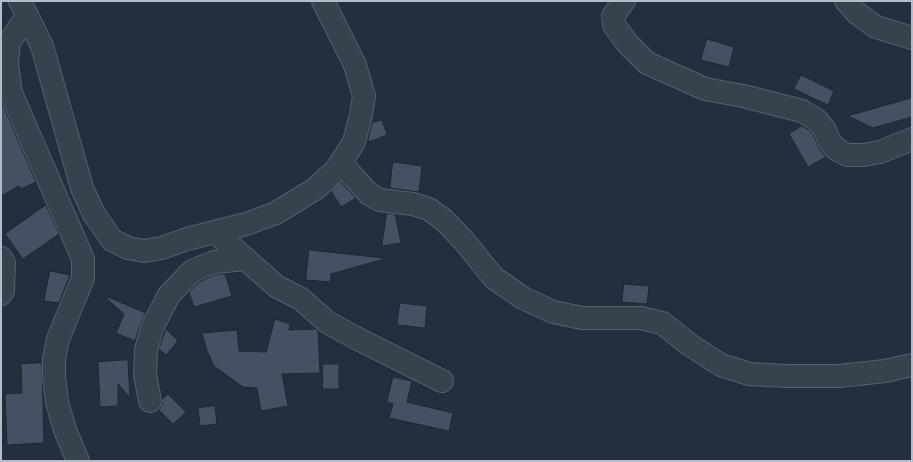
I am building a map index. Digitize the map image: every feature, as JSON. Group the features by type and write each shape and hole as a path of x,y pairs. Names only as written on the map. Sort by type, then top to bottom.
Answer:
{"street":[{"path":"24,10 42,46 82,188 94,214 112,240 128,248 144,250 162,248 187,239 246,224 276,214 314,190 336,170 354,142 362,115 364,96 355,66 323,1"},
{"path":"624,1 613,16 614,25 627,43 647,63 705,89 749,97 802,111 817,120 825,130 829,141 836,149 847,155 864,155 880,152 912,139"},
{"path":"846,1 858,14 876,26 912,38"},
{"path":"24,10 20,26 9,43 6,63 11,93 83,259 83,278 58,339 54,359 54,377 57,402 65,430 78,461"},
{"path":"341,163 369,194 380,200 414,204 429,209 449,225 494,278 523,298 553,312 582,318 642,318 662,323 690,345 721,365 749,374 839,376 885,371 912,365"},
{"path":"215,232 276,286 301,299 327,322 442,381"},
{"path":"1,258 4,263 4,291 1,294"},
{"path":"150,401 145,376 146,350 152,328 169,295 192,271 214,262 246,259"}],"building":[{"path":"707,39 734,47 729,67 701,60"},
{"path":"801,75 834,91 828,105 794,89"},
{"path":"912,98 912,117 873,128 848,116"},
{"path":"1,101 36,182 21,189 19,186 1,196"},
{"path":"382,120 387,135 369,142 368,139 372,123"},
{"path":"802,126 809,130 814,136 819,149 826,157 808,167 789,134"},
{"path":"393,162 422,166 419,192 390,188"},
{"path":"341,182 356,198 341,207 331,191"},
{"path":"46,205 59,234 23,259 5,234"},
{"path":"387,213 395,214 401,243 382,246"},
{"path":"309,250 384,259 331,274 330,282 306,280"},
{"path":"50,271 70,275 59,303 44,301"},
{"path":"217,274 225,274 232,296 194,307 189,292 199,282"},
{"path":"624,284 649,286 647,304 622,302"},
{"path":"108,297 146,313 135,341 116,333 124,314 107,299"},
{"path":"400,303 427,306 425,328 397,325"},
{"path":"275,319 290,324 289,330 316,329 318,331 320,373 282,374 288,406 261,411 257,388 243,387 214,366 207,351 202,333 237,330 239,351 266,352"},
{"path":"166,329 178,341 166,355 159,349"},
{"path":"128,360 130,398 118,384 118,406 100,407 98,362"},
{"path":"42,363 44,443 7,445 5,394 22,393 21,364"},
{"path":"323,364 339,364 339,389 323,389"},
{"path":"393,377 412,381 407,402 453,413 449,431 389,418 393,404 387,402"},
{"path":"168,394 186,412 173,424 159,410 162,405 162,400"},
{"path":"215,406 217,424 200,426 198,408"}]}
